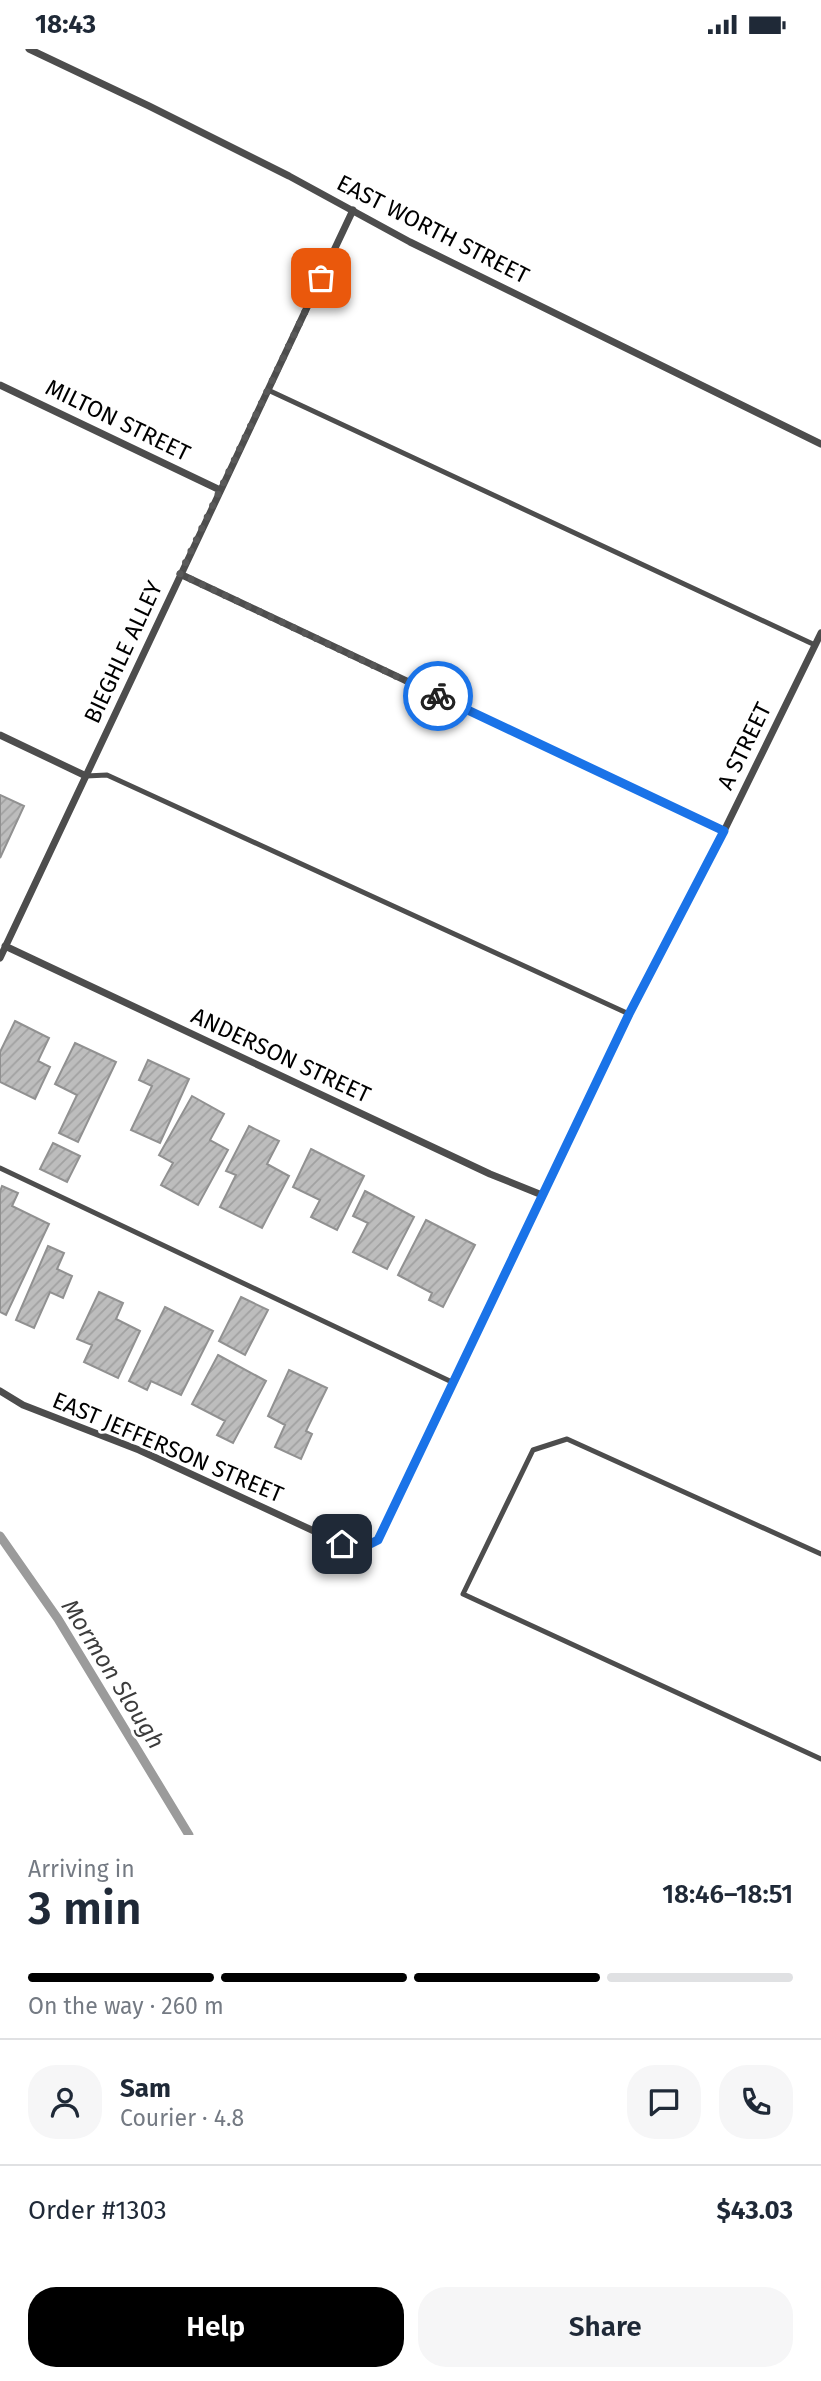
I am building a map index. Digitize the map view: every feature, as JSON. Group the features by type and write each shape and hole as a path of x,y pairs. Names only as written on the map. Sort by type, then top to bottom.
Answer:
{"street":[{"name":"EAST WORTH STREET","path":"29,49 149,106 410,242 821,444"},
{"name":"BIEGHLE ALLEY","path":"0,958 353,210"},
{"name":"MILTON STREET","path":"0,385 220,491"},
{"path":"180,574 724,831"},
{"name":"A STREET","path":"362,1548 378,1540 629,1014 724,831 821,633"},
{"path":"0,735 86,776"},
{"name":"ANDERSON STREET","path":"5,946 490,1174 542,1195"},
{"name":"EAST JEFFERSON STREET","path":"0,1391 23,1405 139,1450 342,1544 362,1548"}],"lane":[{"path":"268,390 815,645"},
{"path":"86,776 107,775 629,1014"},
{"path":"0,1168 454,1383"},
{"path":"821,1554 567,1439 533,1450 463,1594 821,1759"}],"building":[{"path":"0,795 24,806 0,858"},
{"path":"15,1021 49,1038 38,1061 50,1067 35,1099 0,1082 0,1052"},
{"path":"75,1043 116,1062 78,1142 59,1133 77,1095 55,1084"},
{"path":"148,1060 189,1079 160,1143 131,1130 152,1086 139,1080"},
{"path":"192,1096 224,1114 210,1140 228,1150 198,1205 161,1185 173,1163 159,1155"},
{"path":"249,1126 279,1141 267,1164 289,1176 262,1228 220,1207 236,1175 226,1171"},
{"path":"53,1143 80,1156 67,1182 40,1169"},
{"path":"311,1149 364,1176 337,1230 311,1217 320,1200 293,1187"},
{"path":"2,1186 18,1193 12,1206 49,1224 6,1315 0,1312"},
{"path":"365,1191 414,1217 387,1269 353,1252 368,1223 353,1216"},
{"path":"426,1220 475,1245 443,1307 429,1300 432,1293 398,1275"},
{"path":"48,1246 64,1253 57,1269 72,1276 63,1298 50,1292 34,1328 16,1320"},
{"path":"99,1292 123,1303 116,1319 140,1331 118,1378 84,1362 92,1345 77,1339"},
{"path":"241,1297 268,1310 245,1355 219,1341"},
{"path":"165,1307 213,1331 181,1395 151,1381 147,1390 129,1381"},
{"path":"218,1355 266,1381 233,1443 217,1435 225,1421 192,1404"},
{"path":"289,1370 327,1388 306,1431 312,1434 301,1459 275,1447 285,1425 268,1416"}],"waterway":[{"name":"Mormon Slough","path":"0,1536 58,1619 189,1835"}],"way so far":[{"path":"321,278 180,574 438,696"}],"route":[{"path":"342,1544 362,1548 378,1540 629,1014 724,831 438,696"}]}
